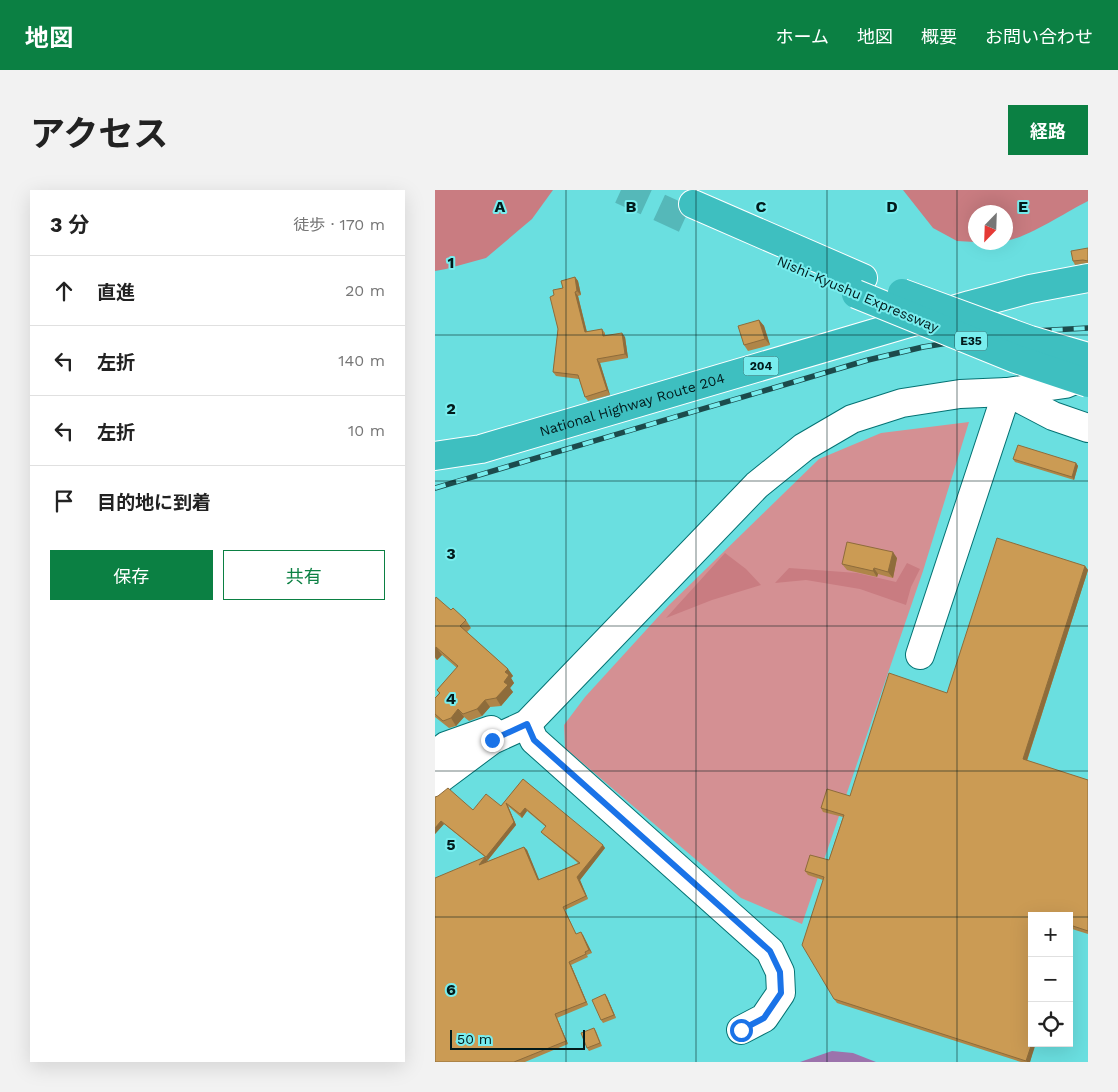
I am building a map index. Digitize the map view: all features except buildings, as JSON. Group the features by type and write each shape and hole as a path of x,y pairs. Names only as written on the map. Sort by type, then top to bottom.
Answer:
{"highway":[{"name":"Nishi-Kyushu Expressway","path":"690,212 860,286 1016,359 1088,383"},
{"name":"National Highway Route 204","path":"435,456 481,449 970,305 1030,289 1088,278"},
{"name":"Nishi-Kyushu Expressway","path":"860,286 1088,372"},
{"path":"860,286 1088,357"}],"street":[{"path":"435,785 441,778 492,740 527,724 757,485 805,446 852,419 902,403 960,394 1007,392 1065,384 1088,372"},
{"path":"1007,392 1053,416 1088,428"},
{"path":"921,655 1007,392"},
{"path":"435,754 446,746 495,729 527,724"},
{"path":"527,724 534,740 770,951 780,972 781,993 764,1018 741,1030"}],"shaded area":[{"path":"435,190 553,190 532,219 486,258 435,271"},
{"path":"903,190 1088,190 1088,201 1015,239 1013,239 1013,205 968,205 968,242 957,241 933,228"},
{"path":"969,422 923,571 802,924 741,898 565,748 564,725 585,697 668,606 819,459 881,433"},
{"path":"725,553 746,569 761,585 712,600 666,618"},
{"path":"907,563 920,569 911,587 906,605 860,589 806,580 775,583 789,568 857,573 896,582"},
{"path":"832,1051 853,1053 876,1062 800,1062"}],"tunnel":[{"path":"621,190 687,220"}],"railway":[{"path":"435,488 868,360 923,347 1016,332 1088,328"}],"route":[{"path":"492,740 527,724 534,740 770,951 780,972 781,993 764,1018 741,1030"}]}
